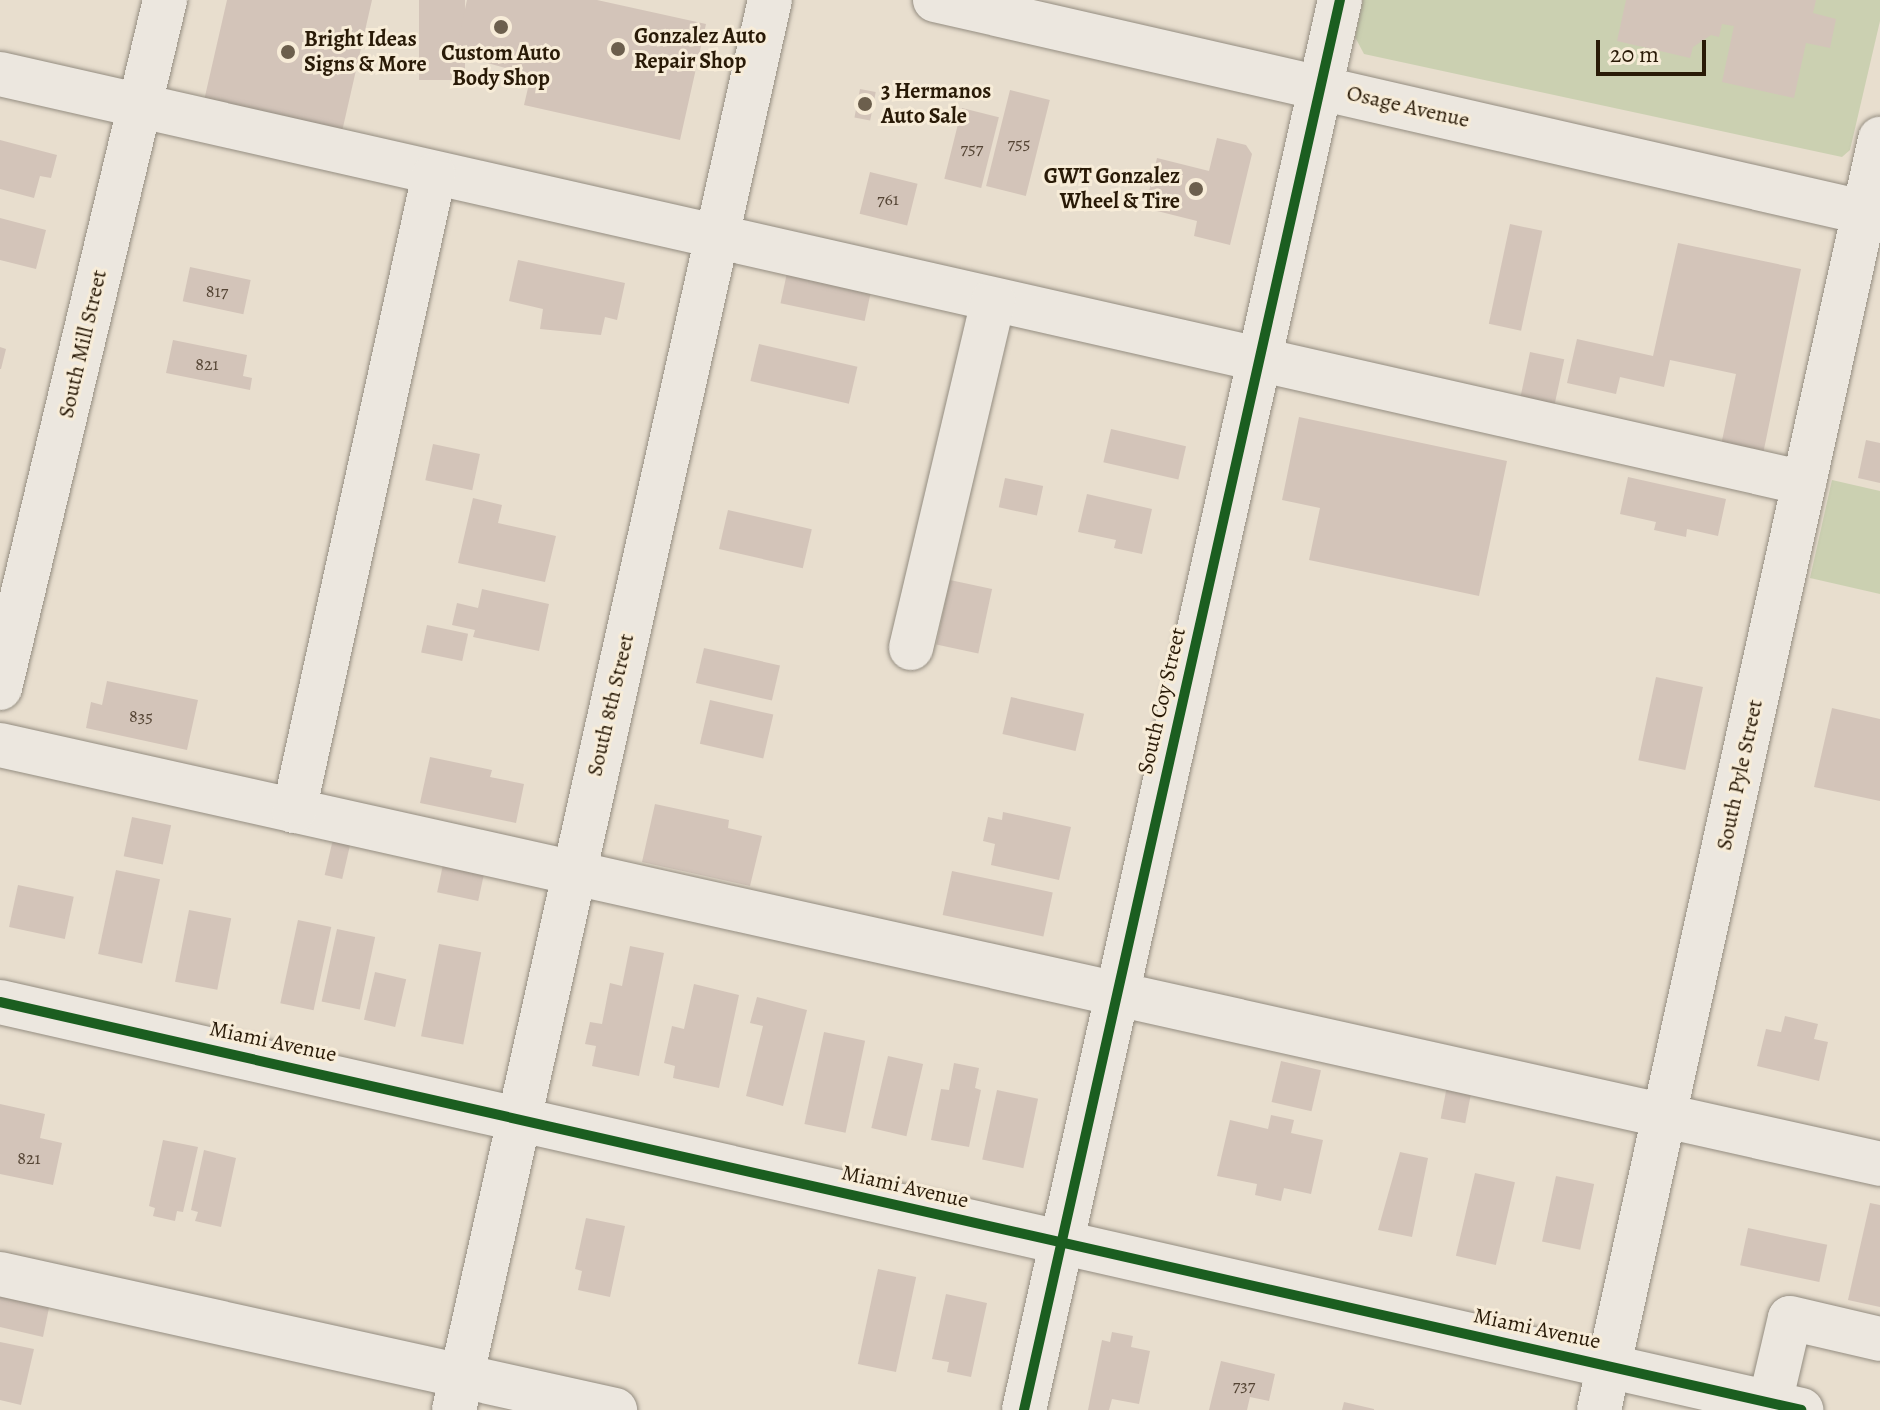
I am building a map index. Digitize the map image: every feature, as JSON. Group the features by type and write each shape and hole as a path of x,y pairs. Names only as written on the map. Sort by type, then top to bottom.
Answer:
{"street":[{"name":"South Mill Street","path":"0,688 165,0"},
{"name":"South 8th Street","path":"458,1393 770,0"},
{"name":"Osage Avenue","path":"935,0 1872,214"},
{"name":"South Coy Street","path":"1024,1410 1340,0"},
{"path":"0,74 434,175 1804,483"},
{"name":"South Pyle Street","path":"1599,1410 1804,483 1872,214 1880,139"},
{"path":"294,811 434,175"},
{"path":"911,648 993,301"},
{"path":"0,745 1880,1164"},
{"name":"Miami Avenue","path":"0,1002 519,1116 1060,1244 1785,1406"},
{"path":"0,1274 458,1393 615,1410"},
{"path":"1785,1406 1790,1318 1880,1339"}],"green space":[{"path":"1363,0 1880,0 1880,21 1850,150 1842,157 1364,54 1355,37"},
{"path":"1832,480 1880,491 1880,594 1810,578"}],"building":[{"name":"Bright Ideas Signs & More","path":"227,0 372,0 341,136 203,105"},
{"path":"419,0 465,0 465,80 419,80"},
{"name":"Gonzalez Auto Repair Shop","path":"467,0 597,0 706,24 680,140 524,105 531,75 455,54"},
{"path":"1626,0 1816,0 1813,13 1836,19 1830,48 1806,43 1794,98 1722,82 1734,26 1722,24 1719,37 1711,35 1693,47 1690,58 1617,41"},
{"name":"3 Hermanos Auto Sale","path":"860,89 876,92 870,121 854,117"},
{"path":"1010,90 1050,100 1026,196 986,186"},
{"path":"962,108 999,117 981,188 944,179"},
{"name":"GWT Gonzalez Wheel & Tire","path":"1217,138 1246,145 1252,154 1230,245 1194,236 1197,221 1145,208 1157,158 1209,171"},
{"path":"0,140 57,155 51,178 40,176 34,198 0,189"},
{"path":"870,172 918,184 907,226 860,214"},
{"path":"0,218 46,230 36,269 0,260"},
{"path":"1510,224 1542,231 1521,331 1489,324"},
{"path":"1678,243 1801,269 1762,459 1720,450 1736,374 1670,360 1664,387 1620,377 1616,394 1567,383 1577,339 1653,356"},
{"path":"518,260 625,283 617,320 605,317 601,335 540,329 543,309 509,301"},
{"path":"190,267 251,280 243,314 183,301"},
{"path":"788,268 872,286 865,321 781,303"},
{"path":"173,340 247,355 243,376 252,378 250,390 166,373"},
{"path":"759,344 857,367 849,404 750,381"},
{"path":"0,347 6,349 1,369 0,369"},
{"path":"1530,352 1564,359 1554,406 1520,399"},
{"path":"1299,417 1507,461 1479,596 1309,560 1320,508 1282,500"},
{"path":"1111,429 1186,446 1178,479 1103,462"},
{"path":"1866,440 1880,443 1880,483 1858,478"},
{"path":"433,444 480,454 472,490 425,480"},
{"path":"1628,477 1726,499 1718,536 1687,529 1686,537 1654,530 1656,522 1620,514"},
{"path":"1005,478 1043,486 1037,515 999,507"},
{"path":"1087,494 1152,509 1142,554 1114,548 1116,540 1078,532"},
{"path":"473,498 502,505 498,523 556,536 545,582 458,563"},
{"path":"728,510 812,529 803,568 719,549"},
{"path":"950,580 992,589 978,653 936,645"},
{"path":"482,589 549,604 539,651 473,637 475,630 452,625 457,603 478,608"},
{"path":"427,625 468,634 462,661 421,652"},
{"path":"704,648 780,666 772,701 696,683"},
{"path":"1656,677 1703,687 1685,770 1638,760"},
{"path":"107,681 198,700 187,750 86,728 91,702 102,705"},
{"path":"1011,697 1084,714 1076,751 1002,734"},
{"path":"710,700 773,715 763,758 700,744"},
{"path":"1832,708 1880,719 1880,801 1814,787"},
{"path":"430,757 492,770 490,777 524,784 516,823 420,803"},
{"path":"655,804 729,820 728,828 762,836 750,886 642,862"},
{"path":"1003,812 1071,827 1059,880 991,865 995,844 983,841 988,817 1002,820"},
{"path":"132,817 171,825 163,864 124,856"},
{"path":"333,839 351,843 342,879 325,875"},
{"path":"444,860 485,869 478,901 437,892"},
{"path":"116,870 160,879 142,963 98,954"},
{"path":"952,871 1053,892 1043,936 943,915"},
{"path":"18,885 74,897 65,939 9,927"},
{"path":"189,910 231,918 217,990 175,982"},
{"path":"298,920 331,927 314,1010 280,1003"},
{"path":"337,929 375,937 360,1009 322,1001"},
{"path":"439,944 481,952 463,1044 421,1036"},
{"path":"630,946 664,953 639,1076 592,1066 596,1046 585,1044 590,1022 602,1024 610,983 622,986"},
{"path":"375,972 406,979 395,1027 364,1020"},
{"path":"694,984 739,995 719,1088 673,1078 675,1066 664,1063 672,1026 684,1029"},
{"path":"757,997 807,1010 783,1106 746,1096 763,1026 750,1023"},
{"path":"1785,1016 1818,1024 1814,1039 1828,1042 1819,1081 1757,1066 1766,1029 1781,1032"},
{"path":"824,1032 865,1041 846,1133 804,1124"},
{"path":"888,1056 923,1064 906,1136 871,1128"},
{"path":"1281,1061 1321,1070 1312,1111 1272,1102"},
{"path":"954,1063 979,1068 975,1088 981,1090 969,1147 931,1140 941,1089 949,1090"},
{"path":"1447,1086 1472,1091 1465,1123 1441,1118"},
{"path":"997,1090 1038,1099 1023,1168 982,1159"},
{"path":"0,1104 45,1114 40,1138 62,1143 53,1185 0,1174"},
{"path":"1271,1115 1294,1120 1291,1133 1323,1140 1311,1194 1284,1188 1281,1201 1255,1195 1257,1184 1217,1176 1230,1120 1268,1129"},
{"path":"163,1140 198,1147 183,1212 177,1211 175,1221 153,1216 155,1208 149,1206"},
{"path":"204,1150 236,1158 221,1227 195,1221 198,1212 191,1210"},
{"path":"1400,1152 1428,1158 1412,1237 1378,1230"},
{"path":"1475,1173 1515,1182 1496,1265 1456,1256"},
{"path":"1556,1176 1594,1184 1580,1250 1542,1242"},
{"path":"1870,1203 1880,1205 1880,1307 1848,1300"},
{"path":"586,1218 625,1226 610,1297 578,1290 582,1271 575,1269"},
{"path":"1748,1228 1827,1245 1819,1282 1740,1265"},
{"path":"878,1269 916,1277 896,1372 858,1364"},
{"path":"0,1292 50,1303 43,1337 0,1327"},
{"path":"946,1294 987,1303 971,1377 947,1372 949,1362 932,1359"},
{"path":"1112,1332 1133,1336 1131,1347 1150,1351 1139,1404 1112,1399 1109,1410 1088,1410 1102,1340 1110,1342"},
{"path":"0,1342 34,1349 21,1405 0,1400"},
{"path":"1221,1361 1275,1374 1269,1401 1250,1397 1247,1410 1209,1410"},
{"path":"1344,1402 1374,1409 1374,1410 1342,1410"}],"cycle path":[{"path":"1024,1410 1340,0"},
{"path":"0,1002 1801,1410"}],"place":[{"name":"Custom Auto Body Shop","path":"501,27"},
{"name":"Gonzalez Auto Repair Shop","path":"618,49"},
{"name":"Bright Ideas Signs & More","path":"288,52"},
{"name":"3 Hermanos Auto Sale","path":"865,104"},
{"name":"GWT Gonzalez Wheel & Tire","path":"1196,189"}]}
